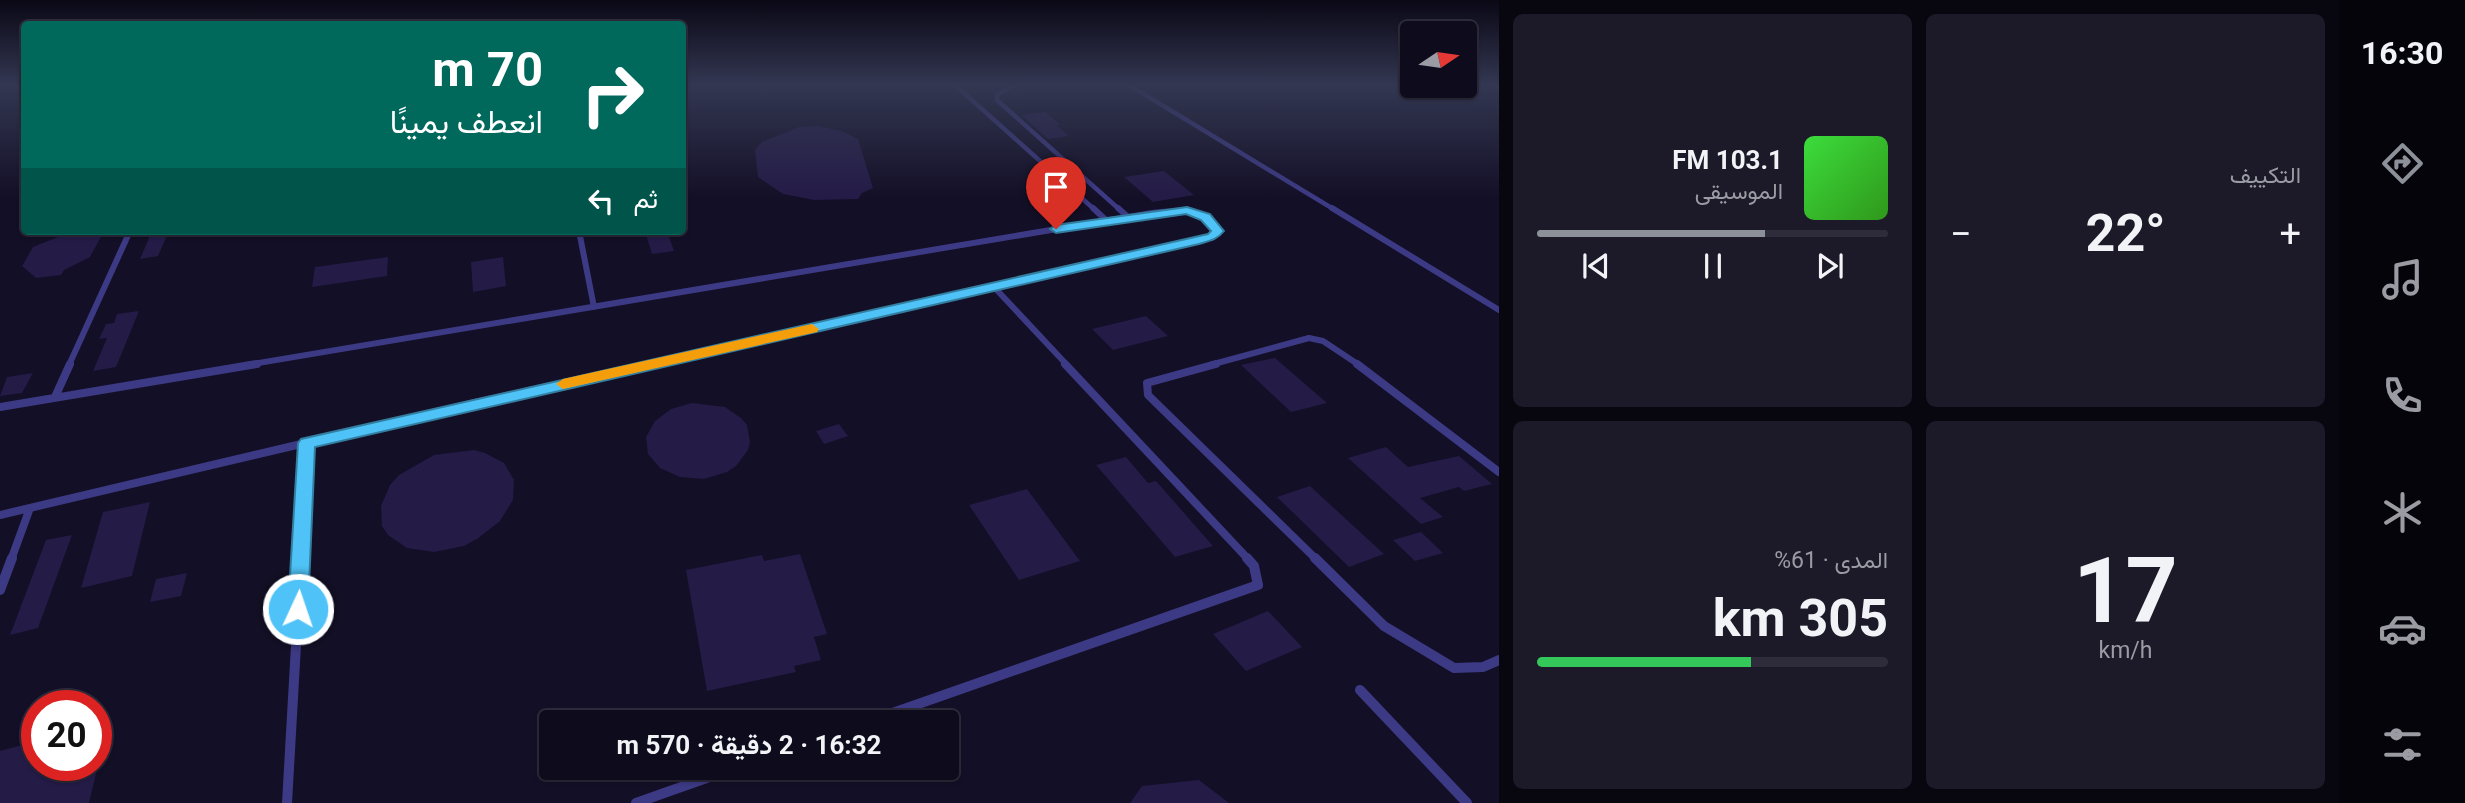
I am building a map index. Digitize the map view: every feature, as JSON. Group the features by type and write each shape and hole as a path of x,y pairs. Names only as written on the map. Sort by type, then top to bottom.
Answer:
{"lane":[{"path":"996,122 1107,221"},
{"path":"1022,122 1128,217"},
{"path":"1191,122 1499,310"},
{"path":"0,515 1212,237 1218,231 1206,217 1187,211 1128,217 55,397 3,408"},
{"path":"55,397 128,235"},
{"path":"580,235 594,307"},
{"path":"901,710 1258,585 1254,566 994,287"},
{"path":"1499,472 1343,353 1323,341 1309,338 1147,383 1148,395 1384,626 1454,668 1483,667 1499,660"},
{"path":"287,803 307,443"},
{"path":"0,590 30,508"},
{"path":"1360,690 1467,803"},
{"path":"636,803 701,780"}],"building":[{"path":"1029,122 1058,122 1061,125 1056,125 1069,136 1048,139"},
{"path":"818,126 842,131 858,139 873,188 862,193 858,199 814,200 783,194 758,177 755,150 762,142 799,127"},
{"path":"1164,171 1194,195 1153,202 1124,177"},
{"path":"63,235 102,235 90,257 64,270 61,275 36,278 22,266 33,247"},
{"path":"150,235 167,235 158,256 140,259"},
{"path":"646,235 668,235 674,251 652,254"},
{"path":"388,257 387,276 312,287 315,267"},
{"path":"503,257 506,286 473,292 471,262"},
{"path":"139,311 116,367 93,371 107,338 99,339 106,324 114,323 117,314"},
{"path":"1146,316 1168,336 1113,350 1092,329"},
{"path":"1275,358 1327,403 1291,412 1241,365"},
{"path":"33,373 22,393 0,396 7,377"},
{"path":"692,403 725,407 747,425 750,442 748,450 736,466 727,472 704,479 680,477 660,468 648,454 646,437 655,421 671,409"},
{"path":"839,424 848,436 824,444 816,431"},
{"path":"1386,447 1408,467 1459,456 1492,484 1464,491 1459,487 1420,498 1443,517 1421,524 1348,458"},
{"path":"474,450 504,463 514,480 513,500 500,521 464,546 434,552 407,548 388,535 382,526 381,506 390,485 399,475 434,455"},
{"path":"1126,457 1148,483 1156,481 1213,546 1175,557 1096,465"},
{"path":"1310,486 1384,554 1349,567 1277,497"},
{"path":"1027,489 1080,561 1019,580 969,505"},
{"path":"150,502 132,576 81,588 103,512"},
{"path":"1421,532 1443,553 1415,561 1393,540"},
{"path":"72,535 38,628 10,635 46,540"},
{"path":"800,554 827,634 814,637 821,660 794,666 796,672 707,691 686,570 762,555 764,561"},
{"path":"187,573 181,596 150,602 156,579"},
{"path":"1268,611 1302,647 1246,671 1213,634"},
{"path":"21,745 21,781 94,781 89,803 0,803 0,751"},
{"path":"1199,780 1229,803 1130,803 1142,786"}],"slow traffic":[{"path":"563,384 812,329"}],"route":[{"path":"298,609 307,443 1212,237 1218,231 1206,217 1187,211 1056,229"}]}
